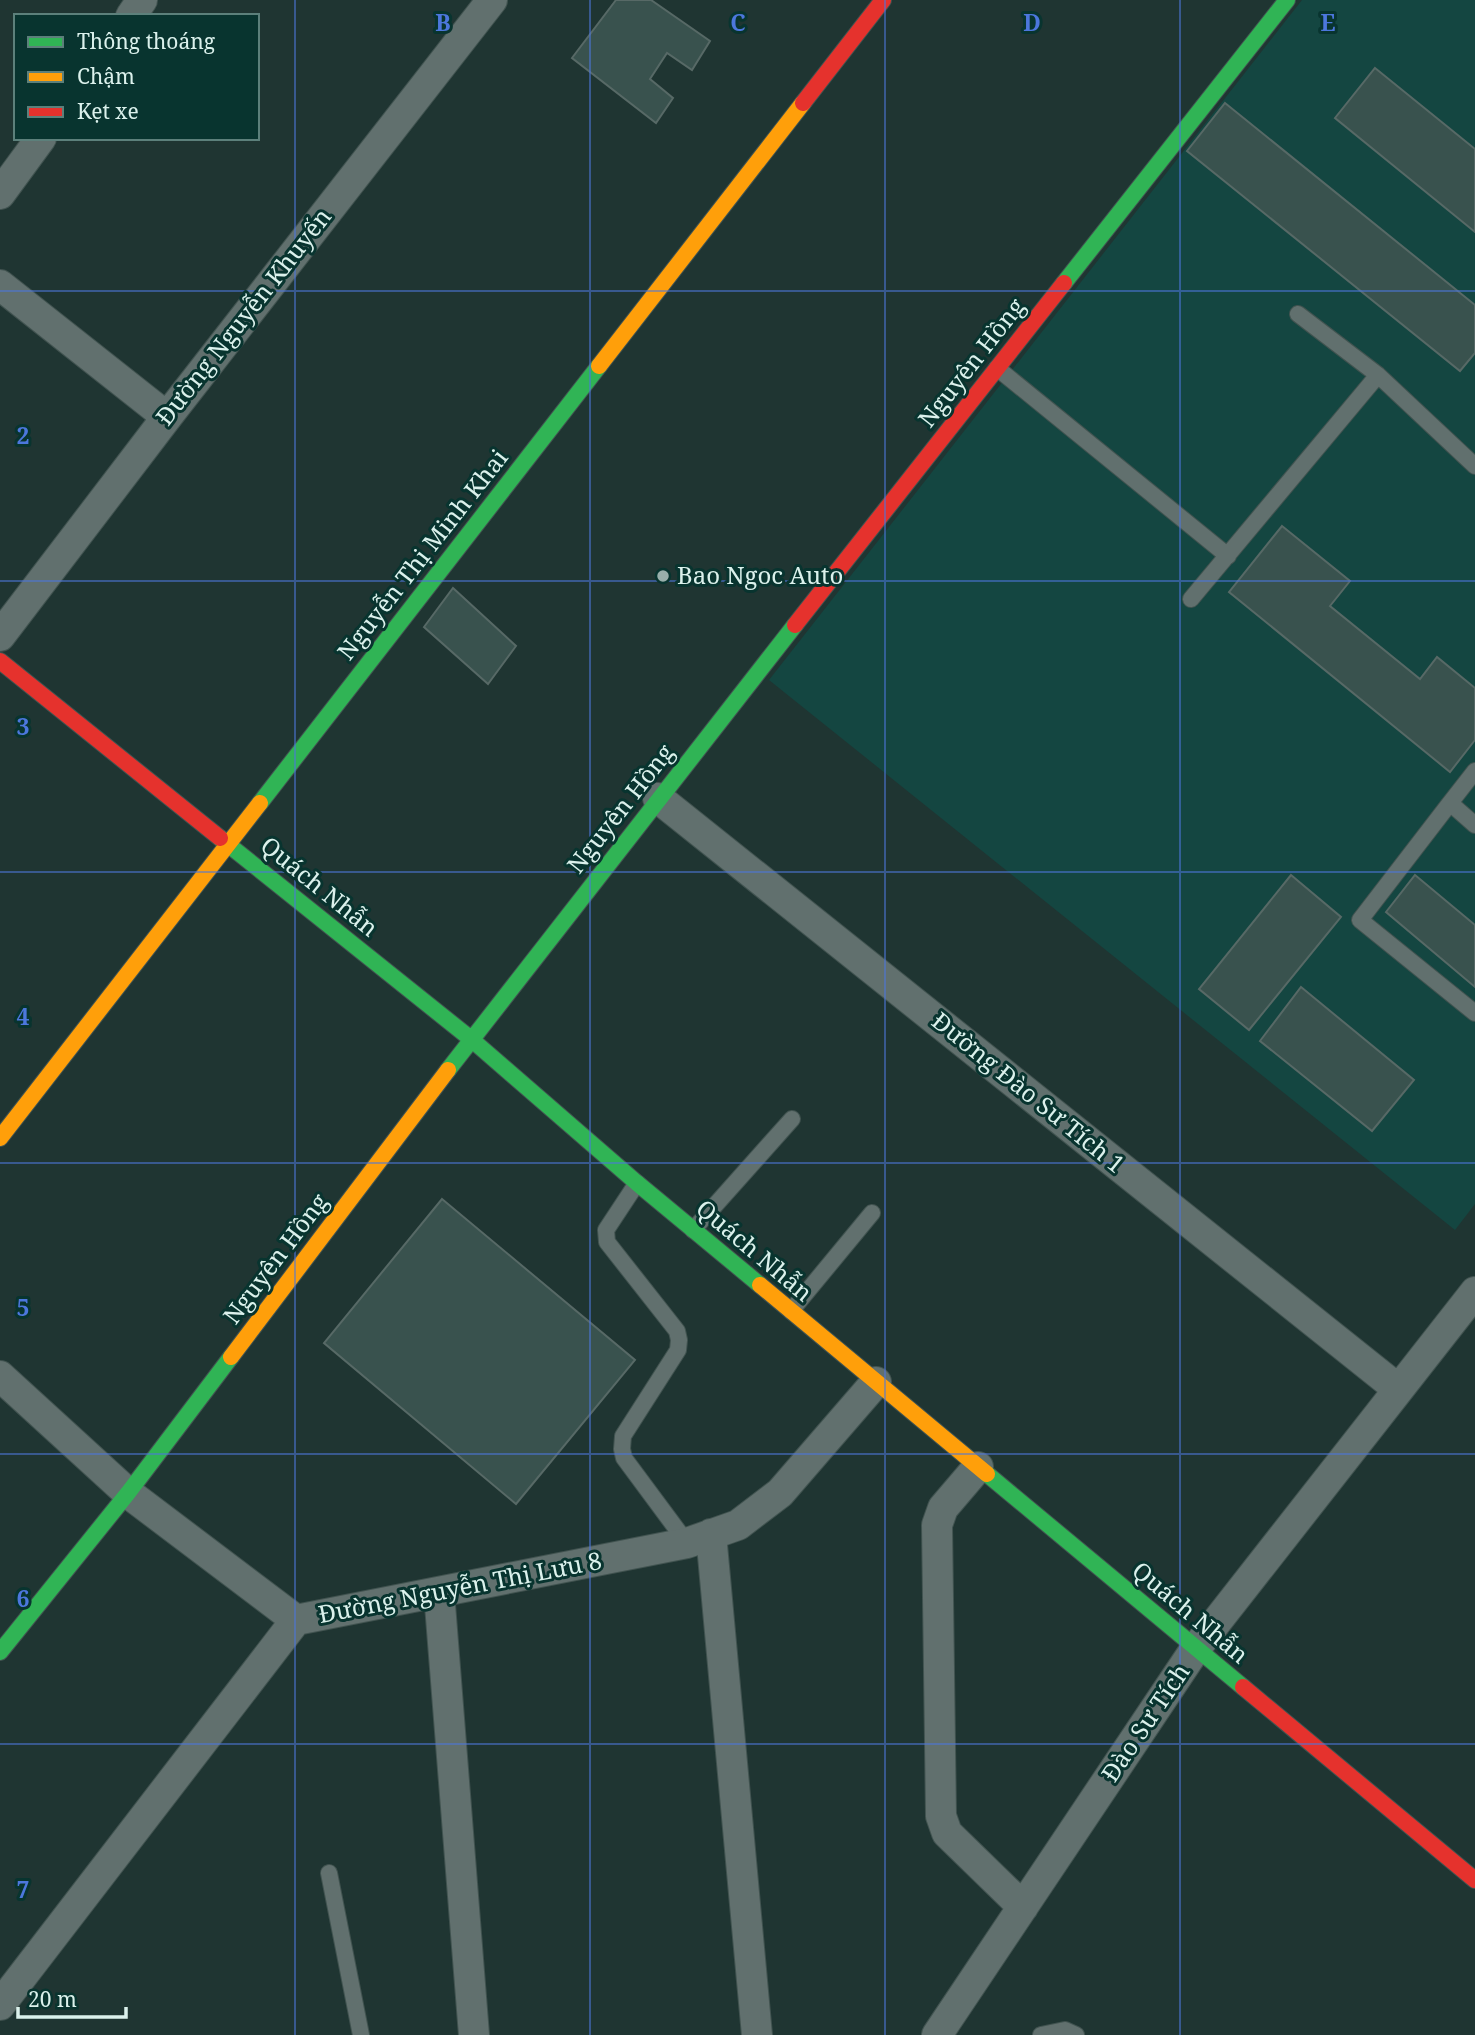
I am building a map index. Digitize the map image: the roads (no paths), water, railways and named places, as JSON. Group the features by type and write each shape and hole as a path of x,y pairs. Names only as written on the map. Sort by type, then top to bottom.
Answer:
{"street":[{"name":"Đường Nguyễn Khuyến","path":"0,636 492,0"},
{"name":"Nguyễn Thị Minh Khai","path":"0,1138 883,0"},
{"name":"Nguyên Hồng","path":"0,1652 128,1493 471,1039 658,798 1287,0"},
{"path":"0,194 40,140"},
{"path":"0,285 167,417"},
{"name":"Quách Nhẫn","path":"0,661 471,1039 637,1183 1474,1877"},
{"name":"Đường Đào Sư Tích 1","path":"658,798 1398,1389"},
{"name":"Đào Sư Tích","path":"937,2035 1196,1648 1475,1292"},
{"path":"0,1376 128,1493 296,1620"},
{"name":"Đường Nguyễn Thị Lưu 8","path":"0,2005 296,1620 699,1539 738,1525 780,1493 876,1382"},
{"path":"978,1467 943,1508 937,1524 940,1816 947,1833 1023,1906"},
{"path":"699,1539 757,2035"},
{"path":"439,1592 474,2035"}],"lane":[{"path":"1298,314 1378,375 1475,466"},
{"path":"997,368 1228,555"},
{"path":"1191,599 1378,375"},
{"path":"1475,771 1360,920 1475,1013"},
{"path":"1450,803 1475,825"},
{"path":"694,1230 792,1119"},
{"path":"637,1183 606,1230 605,1236 677,1331 680,1340 678,1350 623,1436 622,1449 624,1458 699,1539"},
{"path":"791,1311 872,1213"},
{"path":"329,1873 361,2035"},
{"path":"1041,2035 1065,2030 1076,2035"}],"place":[{"name":"Bao Ngoc Auto","path":"663,576"}]}
